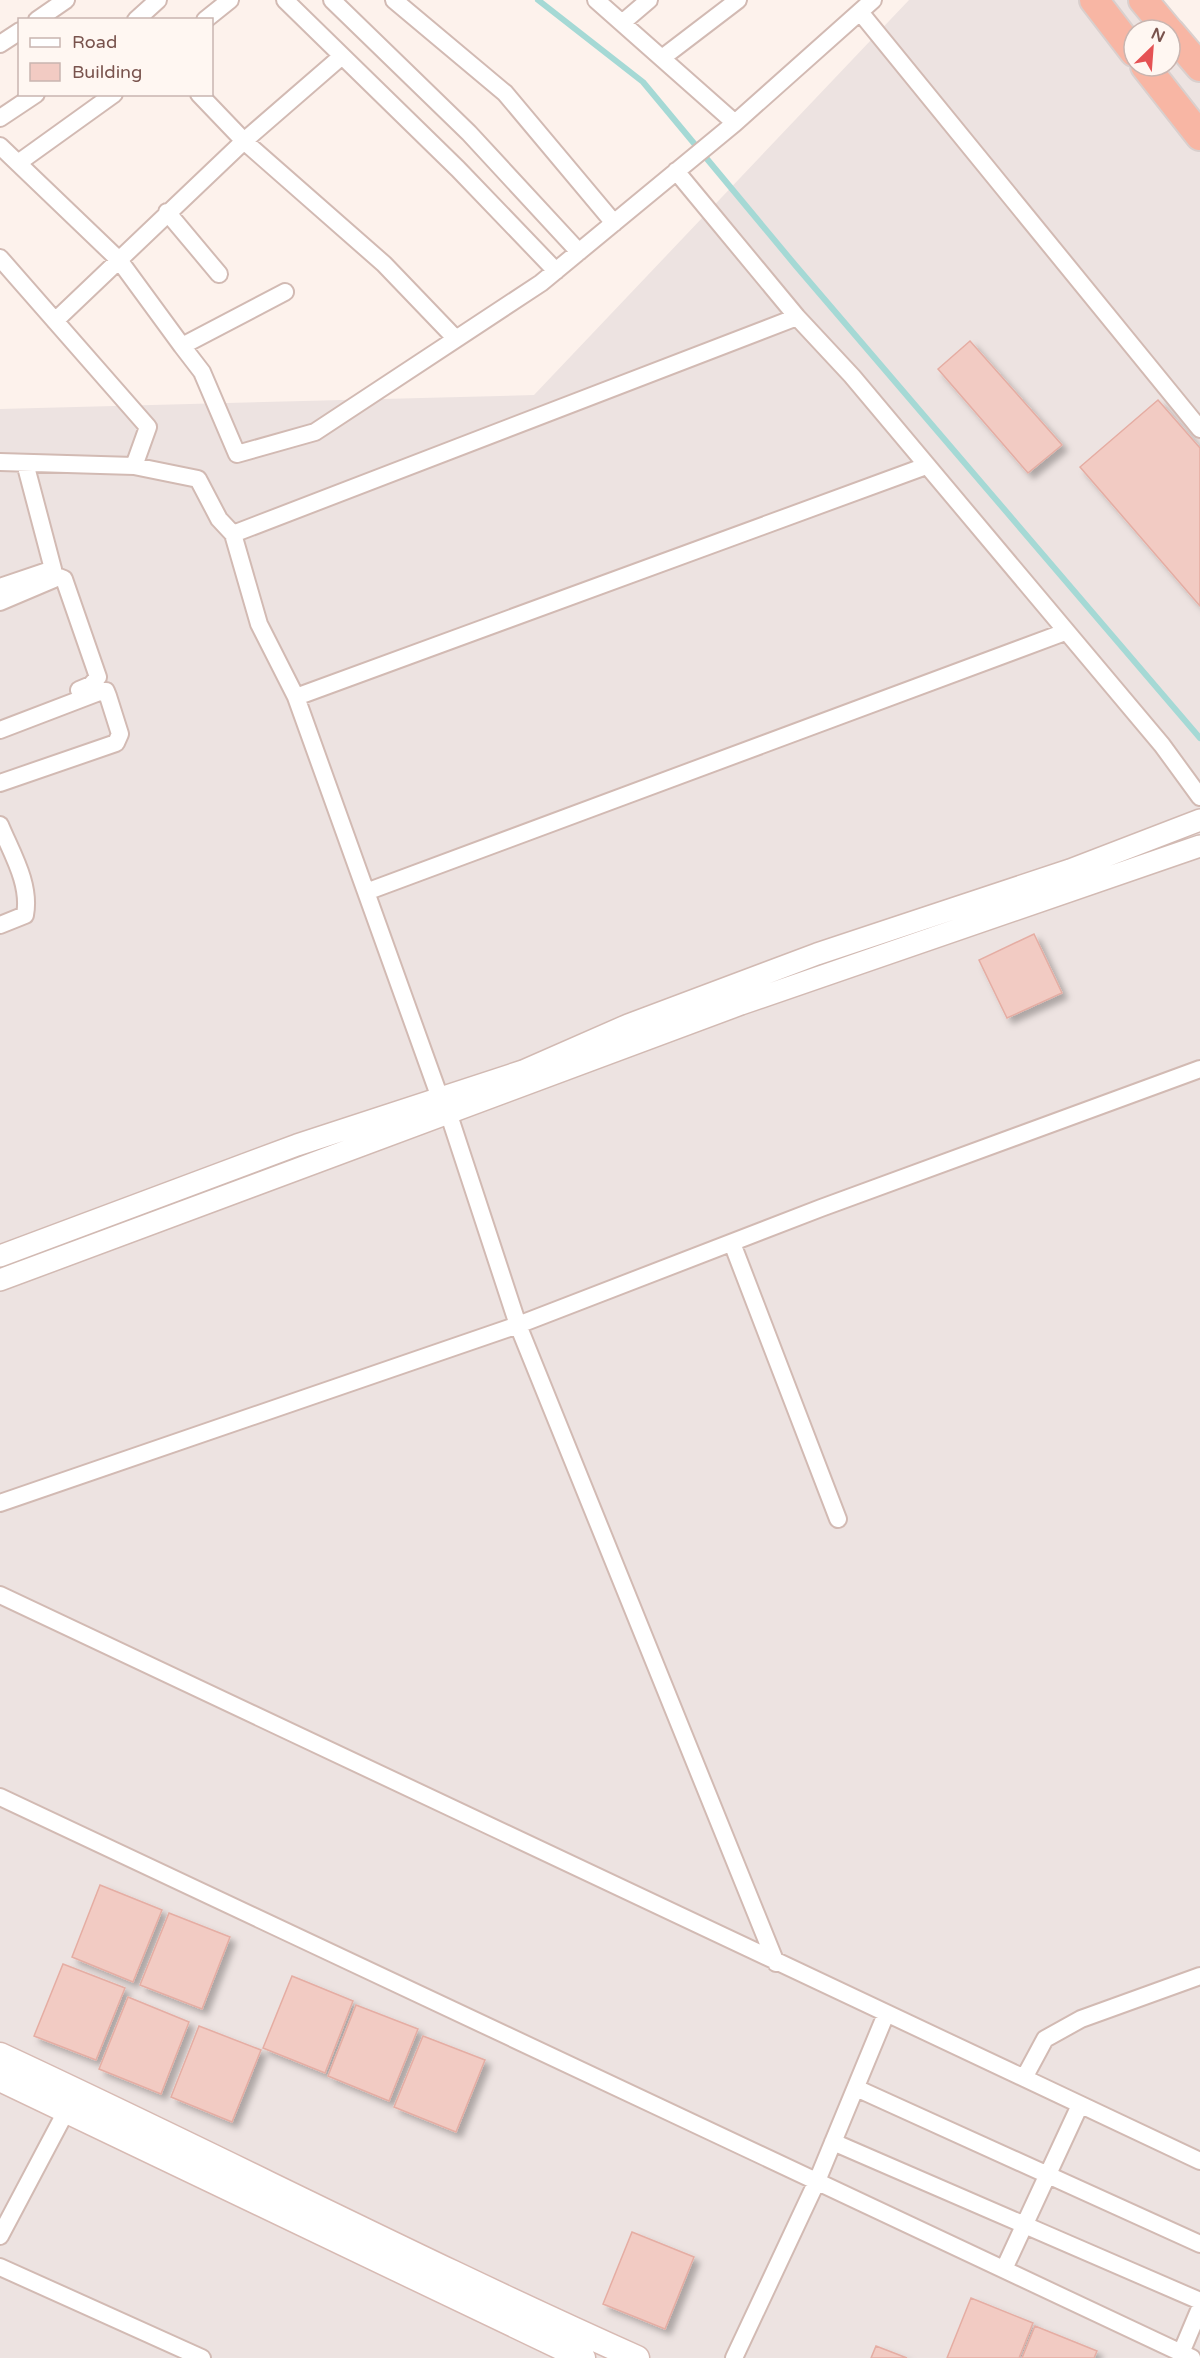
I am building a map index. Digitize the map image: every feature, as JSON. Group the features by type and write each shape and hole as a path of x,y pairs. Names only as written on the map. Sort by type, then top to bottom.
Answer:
{"highway":[{"path":"1094,0 1122,36"},
{"path":"1143,0 1158,18"},
{"path":"1182,46 1200,67"},
{"path":"1154,78 1200,136"}],"main road":[{"path":"0,2055 72,2101 584,2358"},
{"path":"0,2079 72,2101 637,2358"}],"street":[{"path":"40,18 66,0"},
{"path":"138,18 158,0"},
{"path":"208,18 230,0"},
{"path":"285,0 556,271"},
{"path":"332,0 469,133 579,252"},
{"path":"394,0 505,93 614,223"},
{"path":"596,0 735,123"},
{"path":"622,23 649,0"},
{"path":"662,58 738,0"},
{"path":"0,146 119,260 202,372 237,454 315,432 556,271 735,123 873,0"},
{"path":"860,12 1200,429"},
{"path":"0,44 18,32"},
{"path":"55,321 167,212 342,56"},
{"path":"0,118 33,96"},
{"path":"18,164 111,96"},
{"path":"201,96 244,141 384,264 456,339"},
{"path":"676,171 797,317 852,376 1162,745 1200,797"},
{"path":"167,212 219,274"},
{"path":"0,258 148,427 134,466"},
{"path":"182,346 285,292"},
{"path":"233,534 797,317"},
{"path":"0,462 134,466 198,479 219,519 233,534 259,624 296,697 444,1107 518,1325 776,1963"},
{"path":"0,587 53,568 25,463"},
{"path":"296,697 926,466"},
{"path":"0,602 59,577 64,579 98,677 92,685 0,720"},
{"path":"366,892 1065,632"},
{"path":"0,730 106,691 120,734 116,743 0,783"},
{"path":"0,1256 297,1145 444,1107 628,1025 806,958 1070,870 1200,820"},
{"path":"0,825 23,880 26,906 25,915 0,925"},
{"path":"0,1280 444,1107 1200,846"},
{"path":"0,1503 518,1325 1200,1069"},
{"path":"732,1243 838,1519"},
{"path":"0,1595 1200,2161"},
{"path":"0,1797 1186,2356 1200,2308"},
{"path":"1024,2078 1045,2039 1081,2019 1200,1976"},
{"path":"734,2358 817,2181 886,2014"},
{"path":"856,2088 1200,2244"},
{"path":"0,2236 72,2101"},
{"path":"1004,2269 1080,2105"},
{"path":"833,2142 1200,2301"},
{"path":"0,2267 202,2358"}],"shaded area":[{"path":"909,0 1158,0 1174,18 1122,18 1122,78 1182,78 1182,27 1200,48 1200,2358 0,2358 0,409 534,395"}],"building":[{"path":"970,341 1062,445 1028,473 938,369"},
{"path":"1158,400 1200,448 1200,606 1080,467"},
{"path":"1034,934 1062,993 1007,1018 979,960"},
{"path":"100,1885 162,1910 133,1982 72,1957"},
{"path":"169,1913 230,1937 202,2009 140,1985"},
{"path":"63,1964 125,1988 96,2060 34,2036"},
{"path":"292,1976 353,2001 325,2073 263,2048"},
{"path":"128,1997 189,2022 161,2094 99,2069"},
{"path":"356,2005 418,2029 389,2101 328,2076"},
{"path":"199,2026 261,2050 232,2122 171,2097"},
{"path":"423,2036 485,2060 456,2132 394,2107"},
{"path":"632,2232 694,2257 665,2329 603,2304"},
{"path":"971,2298 1033,2323 1019,2358 947,2358"},
{"path":"1035,2326 1097,2351 1094,2358 1022,2358"},
{"path":"876,2346 907,2358 871,2358"}],"waterway":[{"path":"538,0 643,82 796,266 1200,738"}]}
